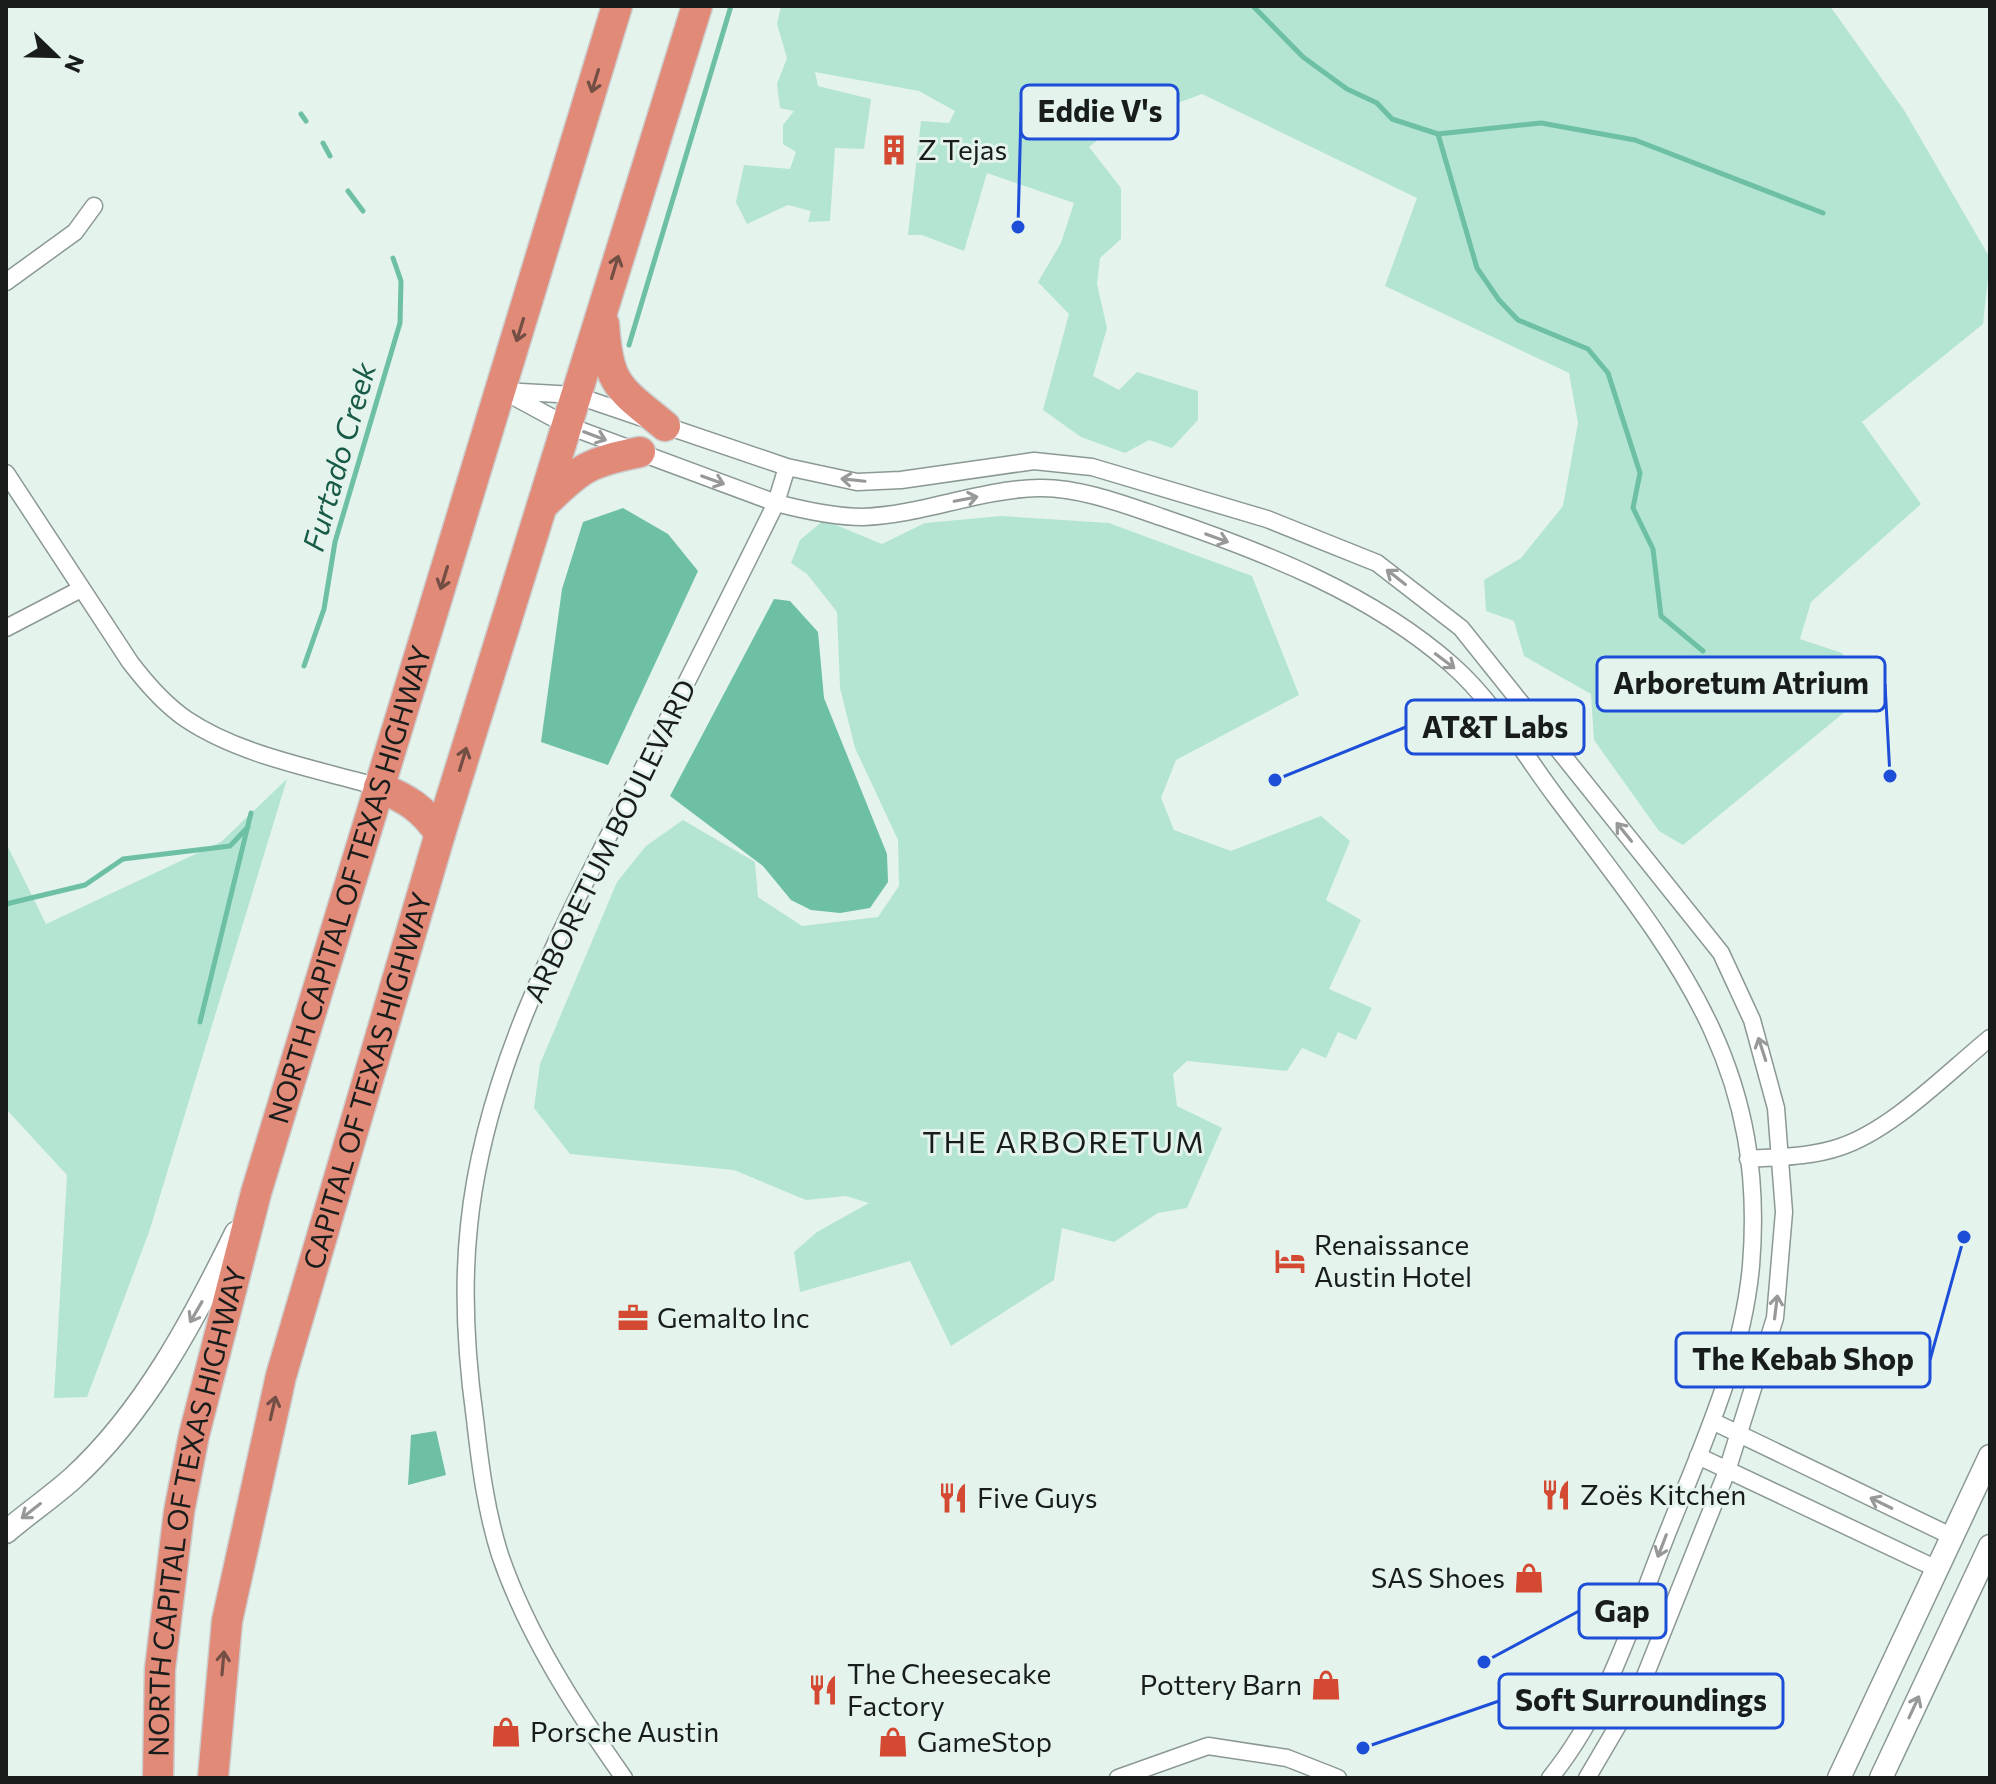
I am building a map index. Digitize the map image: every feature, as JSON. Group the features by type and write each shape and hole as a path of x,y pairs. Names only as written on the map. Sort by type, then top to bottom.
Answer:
{"highway":[{"name":"NORTH CAPITAL OF TEXAS HIGHWAY","path":"154,1769 160,1669 179,1512 194,1435 256,1193 617,6"},
{"path":"575,395 697,6"},
{"path":"602,307 607,362 613,376 626,393 665,426"},
{"name":"CAPITAL OF TEXAS HIGHWAY","path":"213,1778 227,1621 281,1376 440,834 575,395"},
{"path":"540,509 581,469 599,460 640,452"},
{"path":"379,787 411,801 427,814 440,834"},
{"path":"216,1741 221,1778"}],"street":[{"path":"6,282 75,232 94,206"},
{"path":"502,391 575,395 787,467 857,482 901,480 1034,461 1092,467 1267,519 1377,563 1461,628 1721,953 1752,1020 1767,1064 1782,1157 1782,1258 1775,1318 1727,1471 1641,1686 1587,1778"},
{"path":"502,391 566,425 776,503 862,517 1041,488 1097,497 1248,549 1313,577 1393,620 1453,665 1505,725 1688,978 1718,1037 1737,1093 1748,1159 1749,1278 1740,1336 1712,1421 1608,1686 1582,1734 1550,1778"},
{"name":"ARBORETUM BOULEVARD","path":"624,1778 573,1700 515,1591 489,1517 467,1358 465,1314 469,1224 486,1136 535,989 567,917 776,503 787,467"},
{"path":"6,473 81,589 152,690 186,719 233,742 379,787"},
{"path":"6,628 81,589"},
{"path":"1748,1159 1841,1147 1871,1132 1990,1038"},
{"path":"6,1532 74,1477 125,1419 186,1329 256,1193"},
{"path":"1712,1421 1951,1536 1987,1560"},
{"path":"1698,1456 1937,1569 1987,1560"},
{"path":"1839,1778 1990,1456"},
{"path":"1881,1778 1987,1560"},
{"path":"1118,1778 1208,1746 1287,1758 1338,1778"}],"shaded area":[{"path":"781,6 1830,6 1904,110 1990,258 1983,324 1862,422 1921,504 1811,602 1800,639 1842,653 1869,692 1683,845 1659,831 1594,740 1591,694 1524,656 1514,621 1486,611 1484,580 1521,558 1563,506 1578,423 1569,373 1385,286 1417,198 1202,94 1115,126 1089,147 1121,188 1121,239 1100,258 1097,284 1107,328 1093,376 1119,390 1137,372 1198,391 1198,420 1172,448 1149,440 1125,453 1081,437 1043,410 1069,314 1038,282 1061,243 1074,203 987,173 964,251 922,235 908,235 921,121 949,123 955,111 919,91 815,72 818,86 871,99 864,149 835,148 830,221 808,222 811,211 788,205 747,224 736,202 744,165 790,169 796,152 783,144 783,125 794,111 780,108 777,84 787,58 777,24"},
{"path":"623,508 668,534 698,571 608,765 541,742 562,589 583,522"},
{"path":"1001,516 1109,523 1252,576 1299,695 1176,760 1161,798 1174,830 1231,851 1321,816 1350,841 1326,900 1361,920 1329,989 1372,1008 1356,1040 1338,1032 1326,1058 1302,1048 1287,1071 1187,1061 1173,1074 1177,1106 1222,1128 1187,1208 1158,1213 1114,1242 1062,1228 1054,1280 951,1346 910,1261 800,1292 794,1252 817,1232 869,1203 846,1196 806,1200 734,1170 570,1154 534,1108 540,1064 617,882 646,846 683,820 755,862 758,897 802,926 878,917 899,886 898,840 855,748 840,688 837,612 807,574 791,563 800,540 824,520 882,544 925,523"},
{"path":"774,599 790,601 818,632 824,698 887,854 888,882 870,908 840,913 811,910 791,900 763,866 670,796"},
{"path":"287,779 149,1232 87,1397 54,1398 67,1175 6,1109 6,843 46,924 221,842"},
{"path":"436,1431 446,1475 408,1485 411,1435"}],"waterway":[{"path":"629,345 731,6"},
{"path":"1253,6 1303,57 1347,89 1377,103 1392,119 1438,134 1541,123 1635,140 1823,213"},
{"name":"Furtado Creek","path":"301,114 306,121"},
{"path":"1438,134 1477,268 1499,300 1518,320 1588,349 1608,373 1640,473 1633,508 1653,549 1661,616 1703,651"},
{"name":"Furtado Creek","path":"323,143 330,156"},
{"name":"Furtado Creek","path":"348,191 363,211"},
{"name":"Furtado Creek","path":"304,666 324,609 335,542 400,323 401,281 393,258"},
{"name":"Furtado Creek","path":"200,1022 251,813"},
{"path":"6,904 85,885 123,859 230,846 248,827"}],"place":[{"name":"Z Tejas","path":"894,150"},
{"name":"Eddie V's","path":"1018,227"},
{"name":"Arboretum Atrium","path":"1890,776"},
{"name":"AT&T Labs","path":"1275,780"},
{"name":"The Kebab Shop","path":"1964,1237"},
{"name":"Renaissance Austin Hotel","path":"1290,1261"},
{"name":"Gemalto Inc","path":"633,1318"},
{"name":"Zoës Kitchen","path":"1556,1495"},
{"name":"Five Guys","path":"953,1498"},
{"name":"SAS Shoes","path":"1529,1578"},
{"name":"Gap","path":"1484,1662"},
{"name":"Pottery Barn","path":"1326,1685"},
{"name":"The Cheesecake Factory","path":"823,1690"},
{"name":"Porsche Austin","path":"506,1732"},
{"name":"GameStop","path":"893,1742"},
{"name":"Soft Surroundings","path":"1363,1748"}],"district":[{"name":"THE ARBORETUM","path":"1064,1143"}]}
